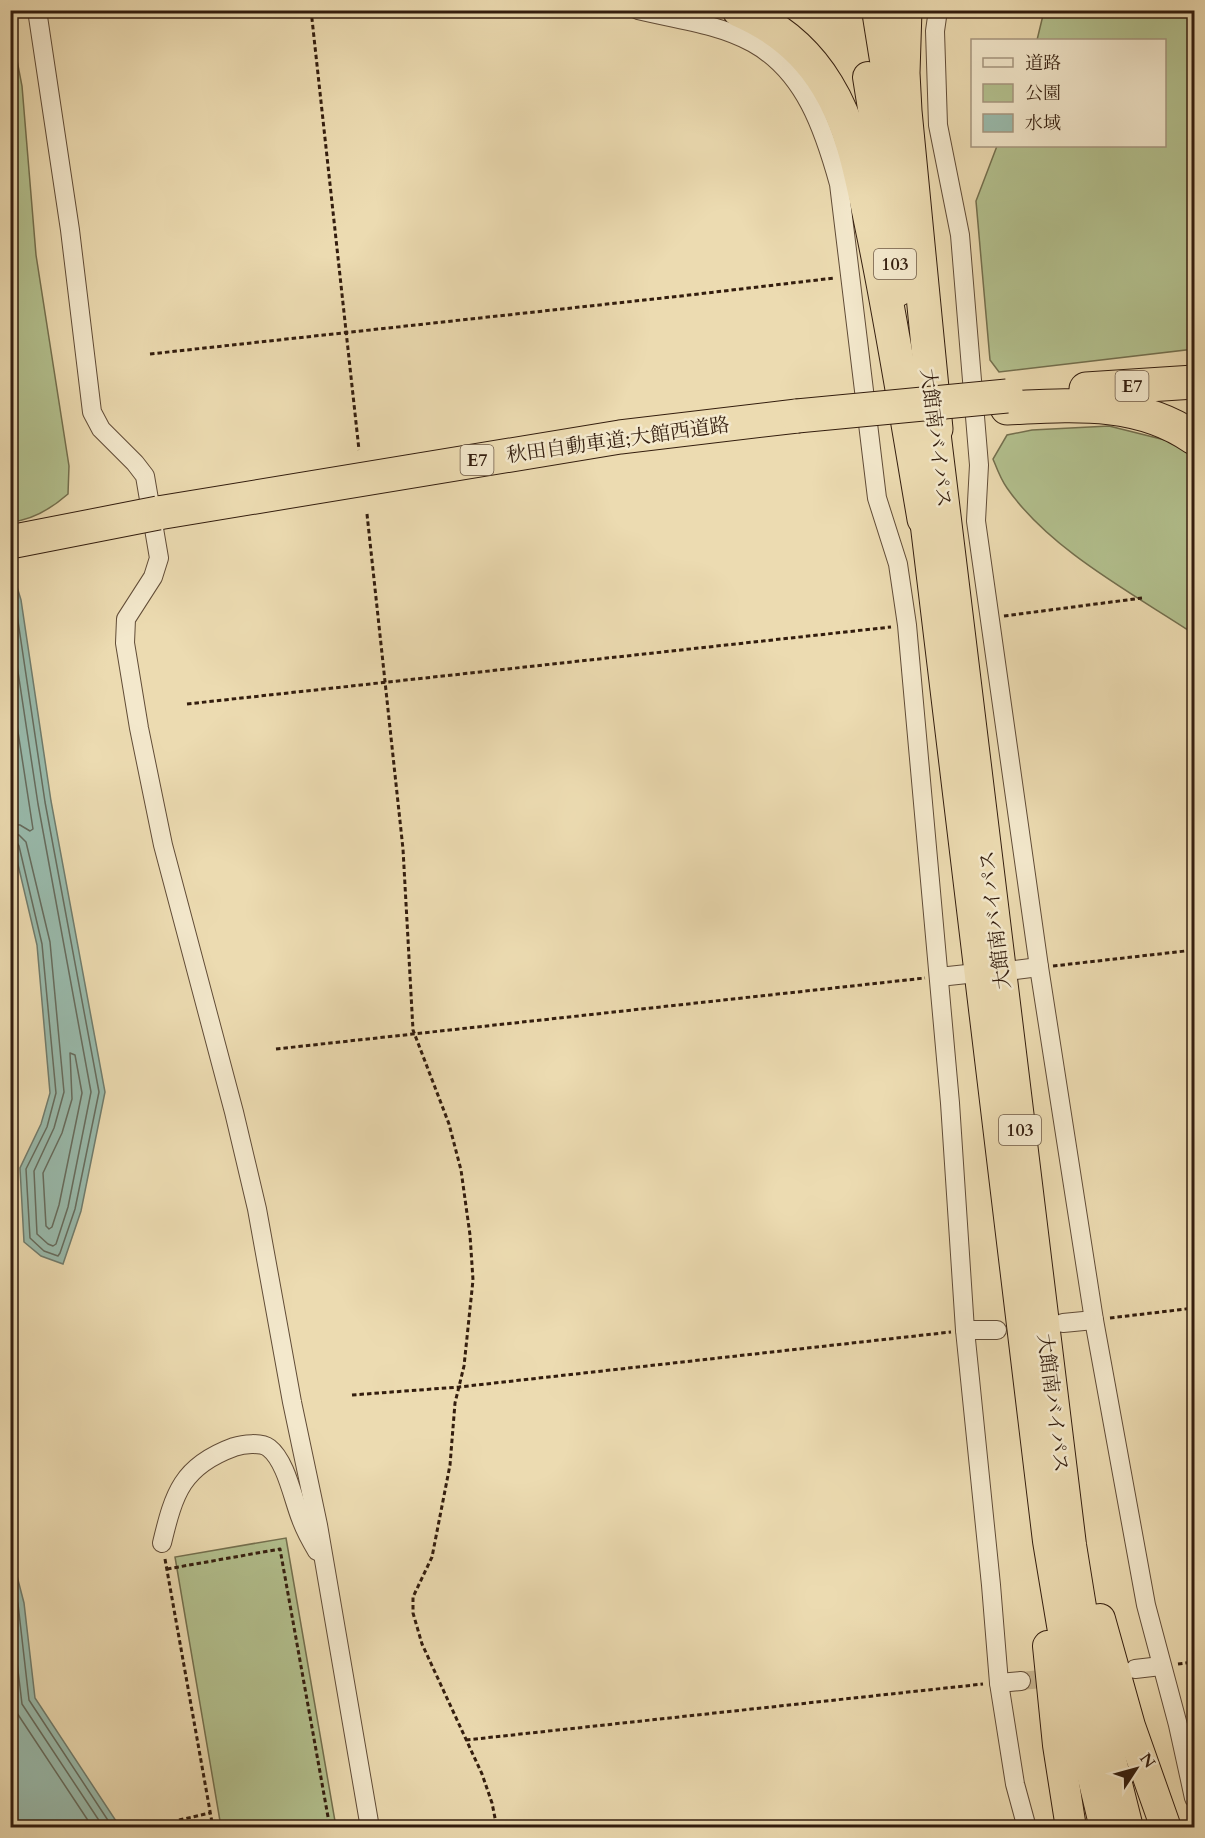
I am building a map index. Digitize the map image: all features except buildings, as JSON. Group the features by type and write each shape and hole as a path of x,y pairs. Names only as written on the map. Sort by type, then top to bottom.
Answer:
{"highway":[{"path":"738,10 771,26 797,46 828,86 840,111 861,174 924,519"},
{"name":"大館南バイパス","path":"856,10 875,111 889,209 924,519 1038,1371 1099,1710 1128,1827"},
{"name":"大館南バイパス","path":"877,10 889,78 936,429 1038,1371 1048,1541 1075,1703 1105,1827"},
{"path":"905,10 903,73 905,111 936,429"},
{"path":"1069,390 1194,373"},
{"name":"秋田自動車道;大館西道路","path":"10,542 158,513 620,437 797,416 1007,402 1069,390 1194,382"},
{"path":"1007,402 1117,407 1165,421 1194,438"},
{"path":"1038,1371 1051,1686 1071,1827"},
{"path":"1038,1371 1066,1472 1094,1599 1130,1726 1166,1827"}],"street":[{"path":"37,10 70,230 92,412 101,429 145,476 159,558 153,577 126,619 125,643 139,728 163,845 234,1112 257,1209 325,1566 370,1827"},
{"path":"638,10 720,30 753,43 783,65 800,86 813,110 828,142 839,184 877,498 898,564 908,625 939,977 965,1330 999,1683 1015,1784 1028,1827"},
{"path":"938,10 935,31 938,125 960,235 979,465 976,521 1039,967 1094,1320 1144,1595 1178,1725 1194,1798"},
{"path":"1015,970 1039,967"},
{"path":"939,977 967,974"},
{"path":"1063,1323 1094,1320"},
{"path":"965,1330 997,1330"},
{"path":"162,1543 170,1506 186,1476 214,1454 241,1444 260,1445 269,1448 282,1466 301,1521 325,1566"},
{"path":"1135,1669 1161,1666"},
{"path":"999,1683 1021,1681"}],"path":[{"path":"310,10 359,450"},
{"path":"150,354 670,298 851,276"},
{"path":"367,514 404,849 412,1020 414,1034 449,1124 461,1170 474,1280 464,1366 455,1403 450,1465 432,1557 413,1597 413,1613 422,1644 482,1774 497,1827"},
{"path":"991,618 1142,598"},
{"path":"187,704 908,625"},
{"path":"1039,967 1194,950"},
{"path":"276,1049 939,977"},
{"path":"1094,1320 1194,1308"},
{"path":"352,1395 459,1387 965,1330"},
{"path":"213,1827 167,1569 280,1549 330,1827"},
{"path":"466,1740 999,1683"},
{"path":"179,1820 210,1814"}],"green space":[{"path":"1044,11 1194,11 1194,349 999,372 990,360 976,201 997,147 1166,147 1166,39 1037,39"},
{"path":"10,24 22,86 36,255 69,466 68,494 27,519 11,522"},
{"path":"1109,426 1173,442 1194,457 1194,634 1093,569 1046,531 1007,488 993,459 1007,435 1032,430"},
{"path":"286,1538 336,1827 221,1827 175,1557"}],"water":[{"path":"10,564 21,600 51,801 105,1092 81,1211 63,1264 41,1256 24,1242 20,1168 41,1124 50,1093 37,945 11,835"},
{"path":"11,1553 24,1603 35,1698 120,1827 11,1827"}],"tunnel":[{"path":"1021,1681 1061,1677"}]}
